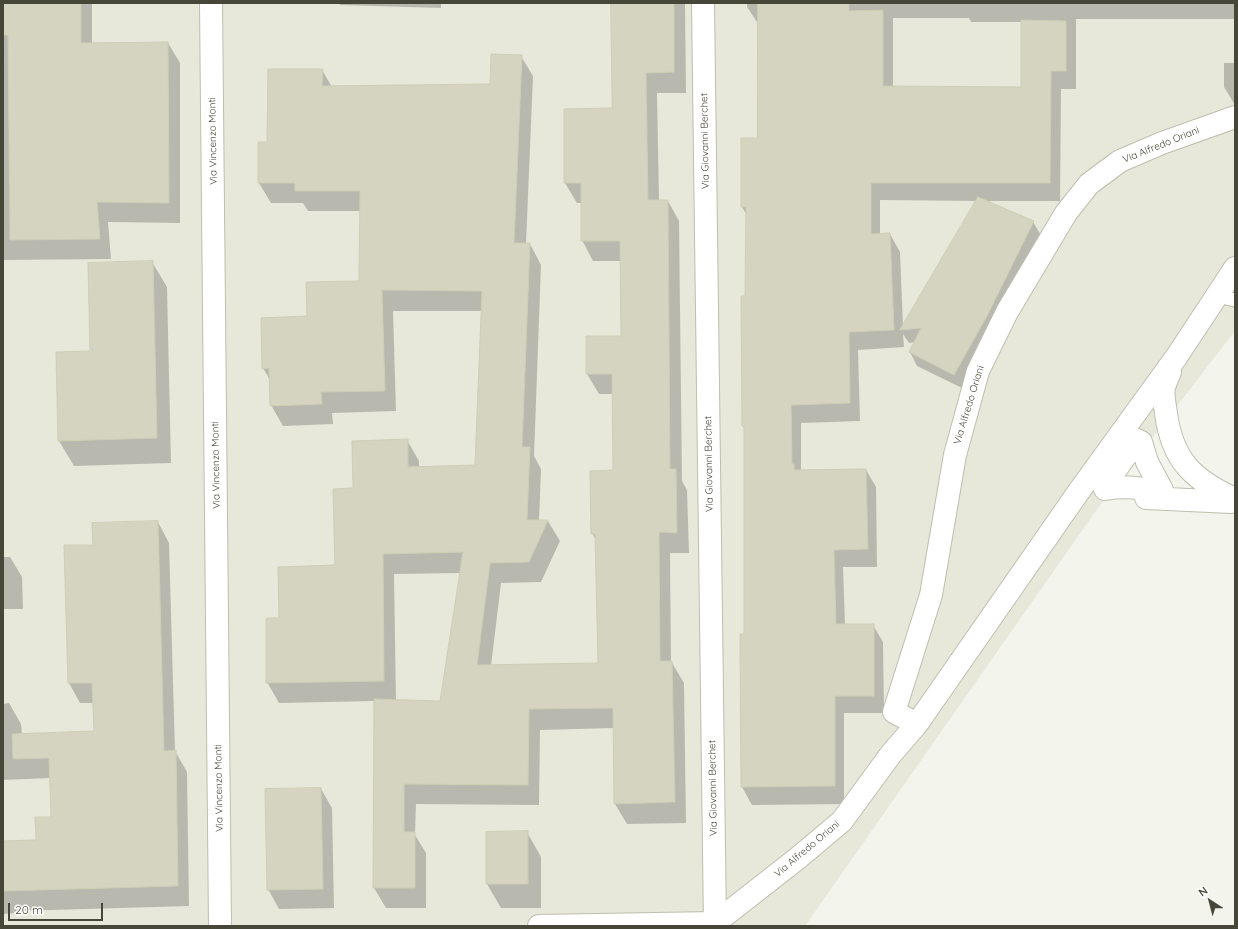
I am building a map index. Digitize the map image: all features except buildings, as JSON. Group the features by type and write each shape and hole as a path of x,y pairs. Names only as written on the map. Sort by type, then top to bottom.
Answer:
{"street":[{"name":"Via Vincenzo Monti","path":"211,3 220,926"},
{"name":"Via Giovanni Berchet","path":"703,3 715,924"},
{"name":"Via Alfredo Oriani","path":"917,724 894,712 931,595 955,455 978,370 1007,312 1066,213 1089,184 1120,161 1162,143 1235,117"},
{"name":"Via Alfredo Oriani","path":"715,924 842,821 891,754 917,724 1077,494 1177,356 1226,298 1235,268"},
{"path":"1177,356 1162,388 1172,444 1184,464 1196,476 1212,489 1235,501"},
{"path":"1077,494 1235,501"},
{"path":"539,926 715,924"}],"shaded area":[{"path":"3,3 1235,3 1235,331 1095,512 805,926 3,926"}]}
